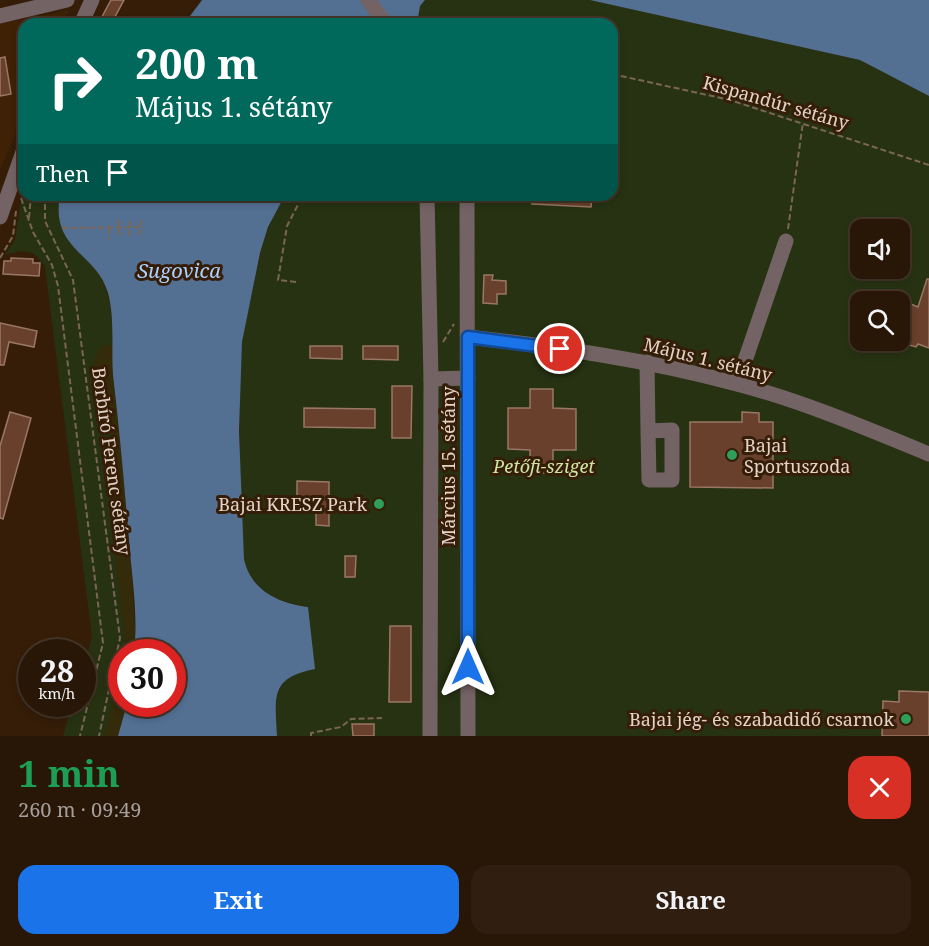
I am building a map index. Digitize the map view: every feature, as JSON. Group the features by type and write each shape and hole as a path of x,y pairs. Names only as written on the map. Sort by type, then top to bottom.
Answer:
{"street":[{"path":"0,16 67,0"},
{"path":"84,18 92,0"},
{"path":"368,0 382,18"},
{"path":"0,217 18,167"},
{"path":"427,201 431,379 430,736"},
{"name":"Március 15. sétány","path":"468,201 468,736"},
{"path":"737,384 786,241"},
{"name":"Május 1. sétány","path":"468,337 647,362 737,384 808,407 929,454"},
{"path":"647,362 648,431"},
{"path":"431,379 468,378"}],"path":[{"name":"Kispandúr sétány","path":"618,75 730,100 804,122 929,165"},
{"path":"786,241 804,122"},
{"path":"17,200 18,190"},
{"path":"22,201 28,221 52,265 58,286 103,643 80,736"},
{"path":"28,221 30,201"},
{"name":"Borbíró Ferenc sétány","path":"45,201 45,221 73,280 120,638 99,736"},
{"path":"296,282 278,280 287,226 300,201"},
{"path":"0,258 13,236 16,209"},
{"path":"130,219 130,236"},
{"path":"119,220 119,236"},
{"path":"140,235 141,220"},
{"path":"62,228 141,227"},
{"path":"109,228 109,239"},
{"path":"441,345 457,319"},
{"path":"311,736 310,733 341,728 351,719 382,718"}],"shaded area":[{"path":"69,10 65,18 30,18"},
{"path":"18,20 18,128 0,170 0,24"}],"green space":[{"name":"Petőfi-sziget","path":"425,0 590,0 860,60 929,96 929,736 277,736 275,699 281,685 297,672 308,607 277,598 260,587 253,579 244,559 239,397 243,337 264,241 278,206 281,201 618,201 618,18 418,18 420,6"},
{"path":"21,201 60,201 61,227 67,239 101,278 111,309 112,362 133,639 108,639 108,717 123,717 118,736 63,736 68,717 96,717 96,639 91,639 45,267 37,257 28,252 5,255 15,240"}],"sand":[{"path":"103,345 112,345 136,639 125,639 106,475 119,474 112,426 101,428 93,361"},
{"path":"109,717 123,717 118,736 105,736"}],"water":[{"path":"202,0 425,0 420,6 418,18 188,18"},
{"path":"590,0 929,0 929,96 860,60"},
{"name":"Sugovica","path":"60,201 282,201 268,227 260,253 242,342 239,431 244,559 248,570 253,579 268,594 308,607 315,669 290,678 278,691 277,736 118,736 123,717 186,717 186,639 135,639 135,602 113,375 110,303 102,279 68,239 62,228"}],"building":[{"path":"111,0 124,0 115,17 117,18 101,18"},
{"path":"5,57 11,94 0,96 0,58"},
{"path":"532,201 592,201 591,207 532,204"},
{"path":"11,258 33,259 33,263 40,263 39,276 3,274 4,261 11,261"},
{"path":"484,275 493,275 492,280 506,281 506,294 497,294 497,304 483,303"},
{"path":"927,279 929,279 929,348 918,344 916,347 910,345 910,304 918,307"},
{"path":"0,323 37,331 34,347 9,342 4,365 0,365"},
{"path":"310,346 342,346 342,359 310,358"},
{"path":"363,346 398,346 398,360 363,359"},
{"path":"392,386 412,386 411,438 392,438"},
{"path":"530,389 553,389 553,408 576,409 576,450 553,450 553,473 530,473 530,450 508,449 508,408 530,408"},
{"path":"304,408 375,409 375,428 304,427"},
{"path":"10,412 31,418 3,519 0,518 0,446"},
{"name":"Bajai Sportuszoda","path":"742,412 759,413 759,422 773,422 773,488 690,487 690,422 742,422"},
{"path":"297,481 329,482 329,526 316,525 316,508 304,508 304,498 297,498"},
{"path":"345,556 356,556 355,577 345,577"},
{"path":"390,626 411,626 411,702 389,702"},
{"name":"Bajai jég- és szabadidő csarnok","path":"899,691 929,692 929,736 882,736 883,701 899,702"},
{"path":"352,724 374,724 374,736 353,736"}],"place":[{"name":"Bajai Sportuszoda","path":"732,455"},
{"name":"Bajai KRESZ Park","path":"379,504"},
{"name":"Bajai jég- és szabadidő csarnok","path":"906,719"}],"route":[{"path":"468,667 468,337 560,349"}]}
